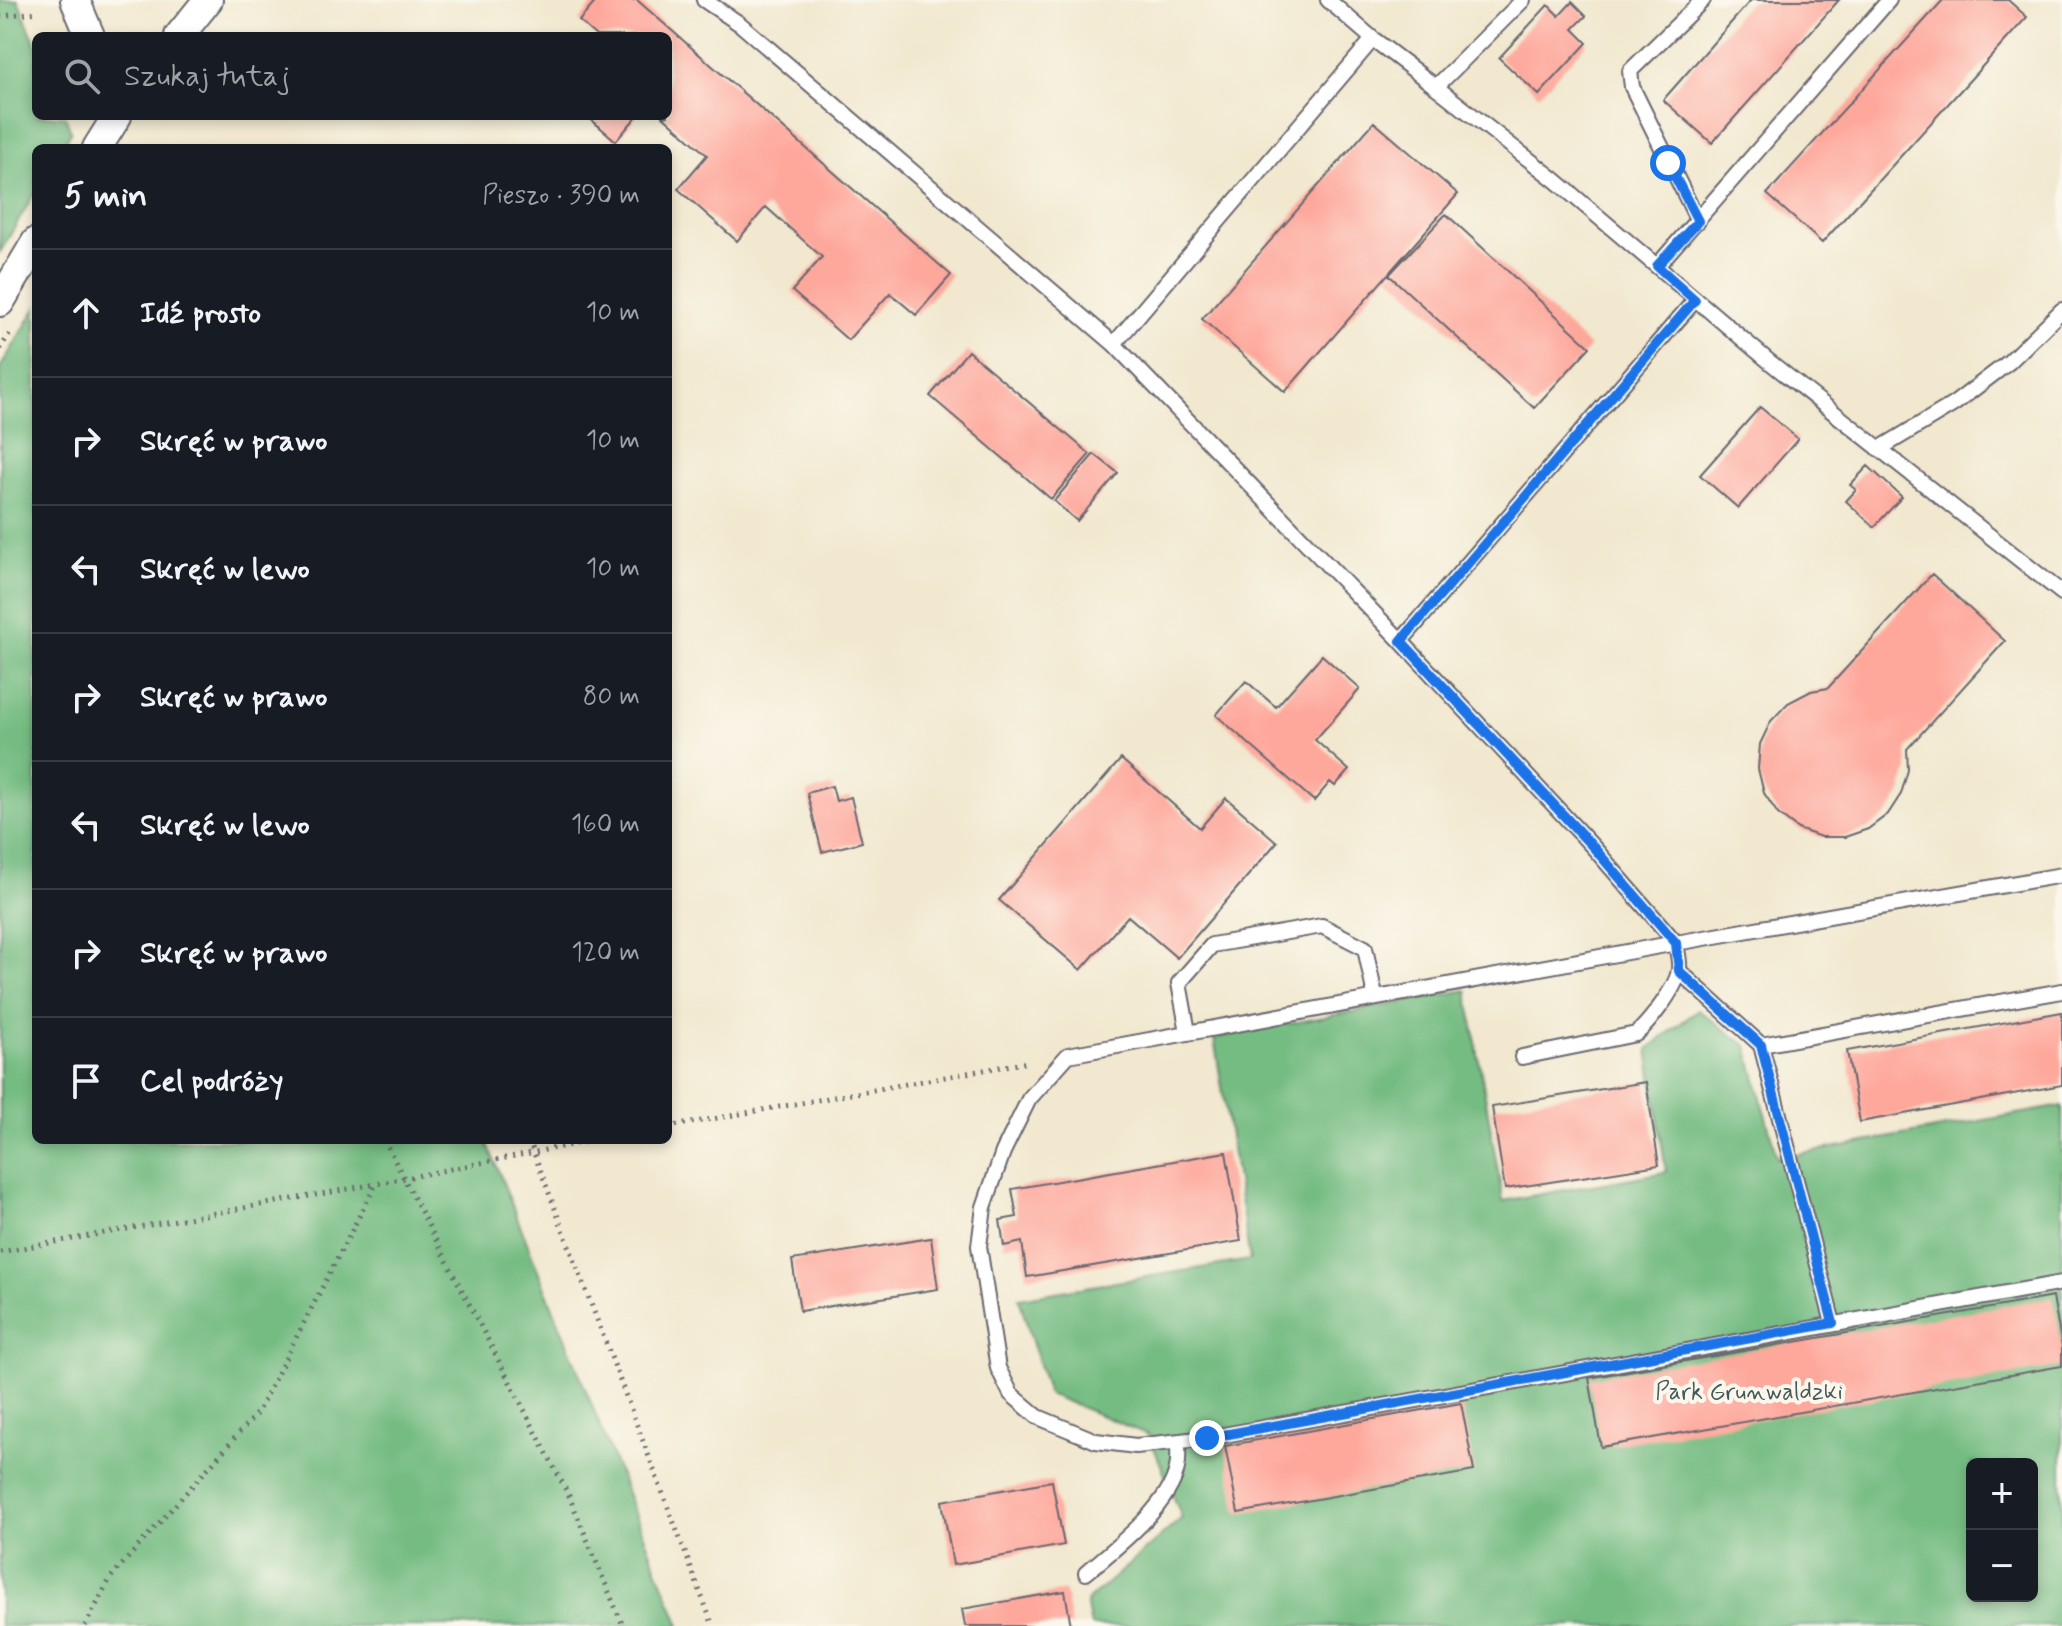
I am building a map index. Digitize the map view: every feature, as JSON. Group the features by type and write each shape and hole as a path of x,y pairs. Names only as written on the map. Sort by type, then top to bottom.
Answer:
{"street":[{"path":"75,0 88,32"},
{"path":"182,32 208,0"},
{"path":"100,144 114,120"},
{"path":"0,302 32,249"}],"lane":[{"path":"704,0 740,24 1114,344 1401,641 1594,848 1676,943 1679,971 1674,985 1636,1034 1522,1057"},
{"path":"1328,0 1373,39 1555,180 1695,300 1879,449 2062,593"},
{"path":"1436,87 1523,0"},
{"path":"1698,221 1632,87 1630,71 1703,0"},
{"path":"1657,266 1889,0"},
{"path":"1114,344 1373,39"},
{"path":"1401,641 1695,300"},
{"path":"1879,449 1954,404 1987,379 2062,310"},
{"path":"2062,875 1375,996 1068,1055 1029,1099 1003,1152 984,1207 979,1246 998,1368 1011,1394 1038,1417 1096,1441 1136,1446 1178,1442 2062,1283"},
{"path":"1188,1032 1179,983 1212,945 1322,926 1365,948 1375,996"},
{"path":"1679,971 1761,1045 1833,1323"},
{"path":"1761,1045 2062,991"},
{"path":"1086,1573 1132,1534 1169,1489 1177,1469 1178,1442"}],"path":[{"path":"0,16 38,12"},
{"path":"672,1126 1068,1055"},
{"path":"386,1144 569,1496 623,1626"},
{"path":"531,1144 713,1626"},
{"path":"0,1252 376,1184 575,1144"},
{"path":"85,1626 111,1577 257,1413 376,1184"}],"green space":[{"path":"0,0 18,0 32,35 32,120 66,120 71,132 64,144 32,144 32,198 0,252"},
{"path":"32,315 32,1144 488,1144 680,1626 0,1626 0,368"},
{"name":"Park Grunwaldzki","path":"1467,990 1503,1201 1666,1172 1648,1049 1698,1010 1747,1046 1777,1158 2062,1106 2062,1626 1091,1626 1086,1602 1182,1518 1149,1435 1048,1394 1019,1298 1250,1260 1214,1038"}],"building":[{"path":"597,0 637,0 951,275 916,315 890,293 848,340 792,291 822,257 766,207 737,241 678,189 707,155 668,120 672,120 672,32 591,32 579,21"},
{"path":"1751,0 1839,0 1712,143 1663,100"},
{"path":"1943,0 2008,0 2027,17 1822,243 1767,194"},
{"path":"1572,2 1586,16 1573,29 1587,43 1539,95 1499,58 1548,5 1559,16"},
{"path":"592,120 634,120 616,141"},
{"path":"1374,122 1458,194 1285,392 1202,319"},
{"path":"1446,214 1590,347 1534,408 1389,275"},
{"path":"968,351 1090,454 1051,499 930,396"},
{"path":"1760,407 1798,439 1738,508 1700,475"},
{"path":"1094,454 1118,473 1077,521 1054,501"},
{"path":"1868,466 1902,497 1874,527 1846,501 1856,490 1850,485"},
{"path":"1932,574 2005,641 1907,749 1908,770 1901,794 1888,814 1868,829 1845,837 1821,837 1798,829 1778,814 1764,793 1758,769 1760,744 1771,721 1788,703 1811,691 1828,688"},
{"path":"1322,655 1360,689 1315,740 1349,770 1335,786 1330,782 1314,801 1216,715 1246,681 1276,707"},
{"path":"1121,759 1200,828 1226,798 1277,842 1177,958 1128,916 1081,970 999,900"},
{"path":"832,786 836,801 851,797 862,842 822,852 807,793"},
{"path":"2062,1012 2062,1085 1860,1122 1847,1051"},
{"path":"1646,1082 1659,1165 1505,1189 1492,1107"},
{"path":"1226,1152 1241,1241 1027,1277 1022,1242 1004,1246 1000,1220 1017,1217 1012,1189"},
{"path":"931,1238 938,1289 800,1311 792,1260"},
{"path":"2053,1297 2062,1346 2062,1366 1601,1447 1589,1378"},
{"path":"1461,1403 1474,1471 1238,1513 1225,1446"},
{"path":"1052,1481 1064,1545 953,1565 942,1501"},
{"path":"1065,1591 1071,1626 965,1626 962,1609"}],"route":[{"path":"1207,1438 1833,1323 1761,1045 1679,971 1676,943 1594,848 1401,641 1695,300 1657,266 1698,221 1668,163"}]}
